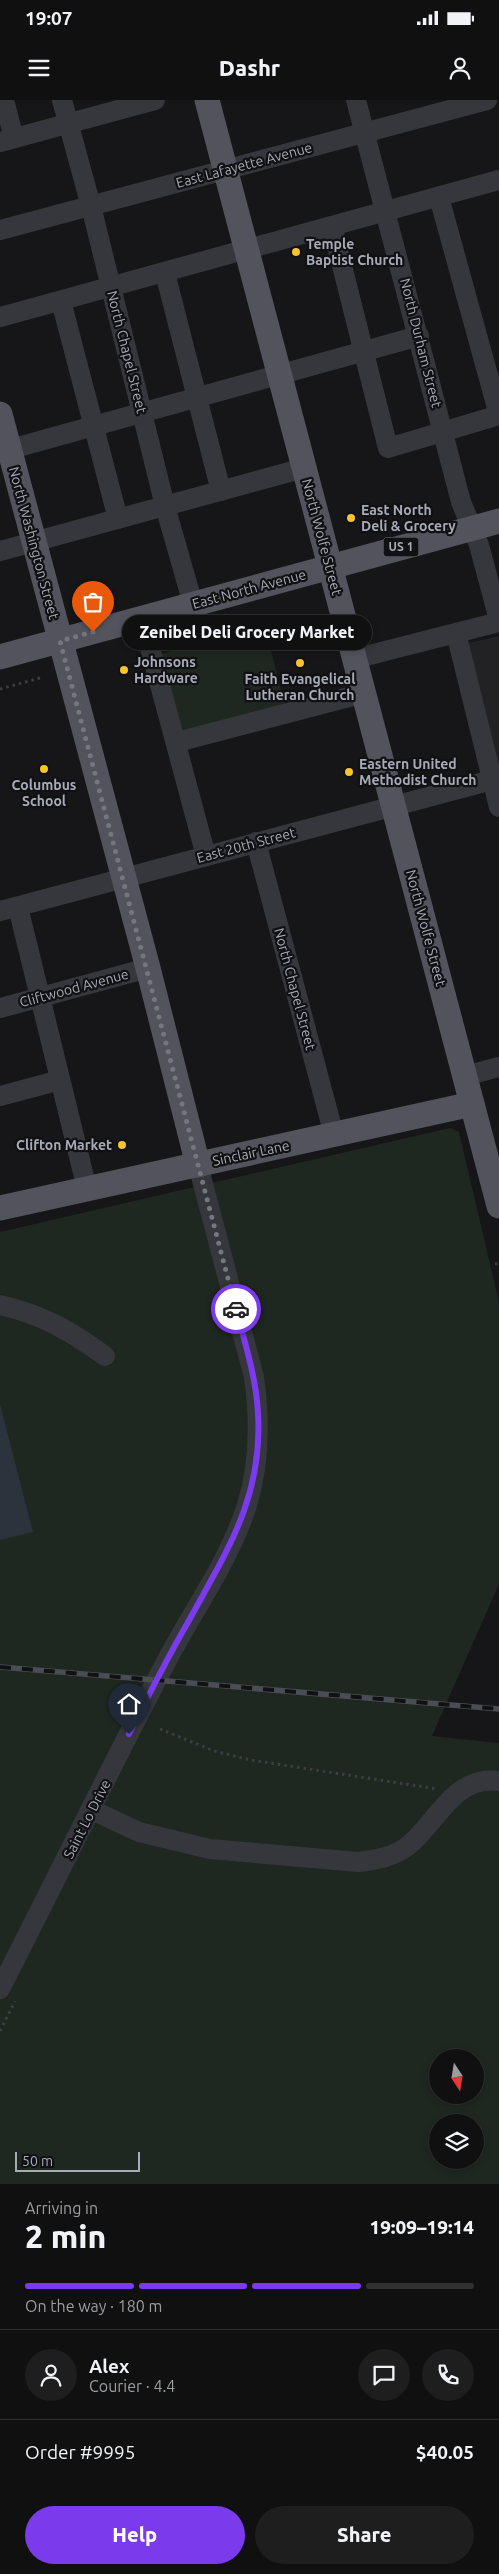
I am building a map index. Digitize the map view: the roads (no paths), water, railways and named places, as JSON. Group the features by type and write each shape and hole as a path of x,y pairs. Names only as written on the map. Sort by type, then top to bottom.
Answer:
{"main road":[{"name":"North Wolfe Street","path":"207,100 464,1076 472,1104 493,1158 499,1206"},
{"name":"North Washington Street","path":"0,414 5,451 34,542 148,968 198,1165"},
{"name":"East North Avenue","path":"0,657 499,521"},
{"name":"Sinclair Lane","path":"0,1208 472,1104"}],"street":[{"path":"4,100 7,140 155,100"},
{"name":"North Chapel Street","path":"62,100 91,206 165,506 193,604"},
{"name":"North Durham Street","path":"356,100 387,211 461,502 479,544 499,621"},
{"name":"East Lafayette Avenue","path":"0,230 487,100"},
{"path":"0,317 247,251 499,180"},
{"path":"332,226 388,448 499,415 439,197"},
{"path":"165,273 221,491"},
{"path":"61,301 118,519"},
{"path":"5,451 419,336"},
{"path":"0,551 304,468"},
{"path":"142,618 178,742 206,856"},
{"path":"354,659 499,621"},
{"path":"456,633 499,807"},
{"path":"178,742 364,693"},
{"name":"East 20th Street","path":"9,909 492,780"},
{"name":"North Chapel Street","path":"256,842 334,1135"},
{"path":"9,909 40,997 87,1189"},
{"name":"Cliftwood Avenue","path":"0,1008 148,968"},
{"path":"464,1076 499,1067"},
{"path":"0,1096 60,1080"},
{"name":"Saint Lo Drive","path":"8,1993 92,1810 166,1662 239,1527 248,1504 256,1466 258,1414 254,1377 198,1165"},
{"path":"0,1305 23,1310 65,1328 105,1356"},
{"path":"92,1810 139,1832 210,1849 358,1862 379,1859 409,1846 457,1792 467,1784 487,1780 499,1781"}],"railway":[{"path":"0,1667 499,1709"}],"place":[{"name":"Temple Baptist Church","path":"296,252"},
{"name":"East North Deli & Grocery","path":"351,518"},
{"name":"Zenibel Deli Grocery Market","path":"93,632"},
{"name":"Faith Evangelical Lutheran Church","path":"300,663"},
{"name":"Johnsons Hardware","path":"124,670"},
{"name":"Columbus School","path":"44,769"},
{"name":"Eastern United Methodist Church","path":"349,772"},
{"name":"Clifton Market","path":"122,1145"}]}
